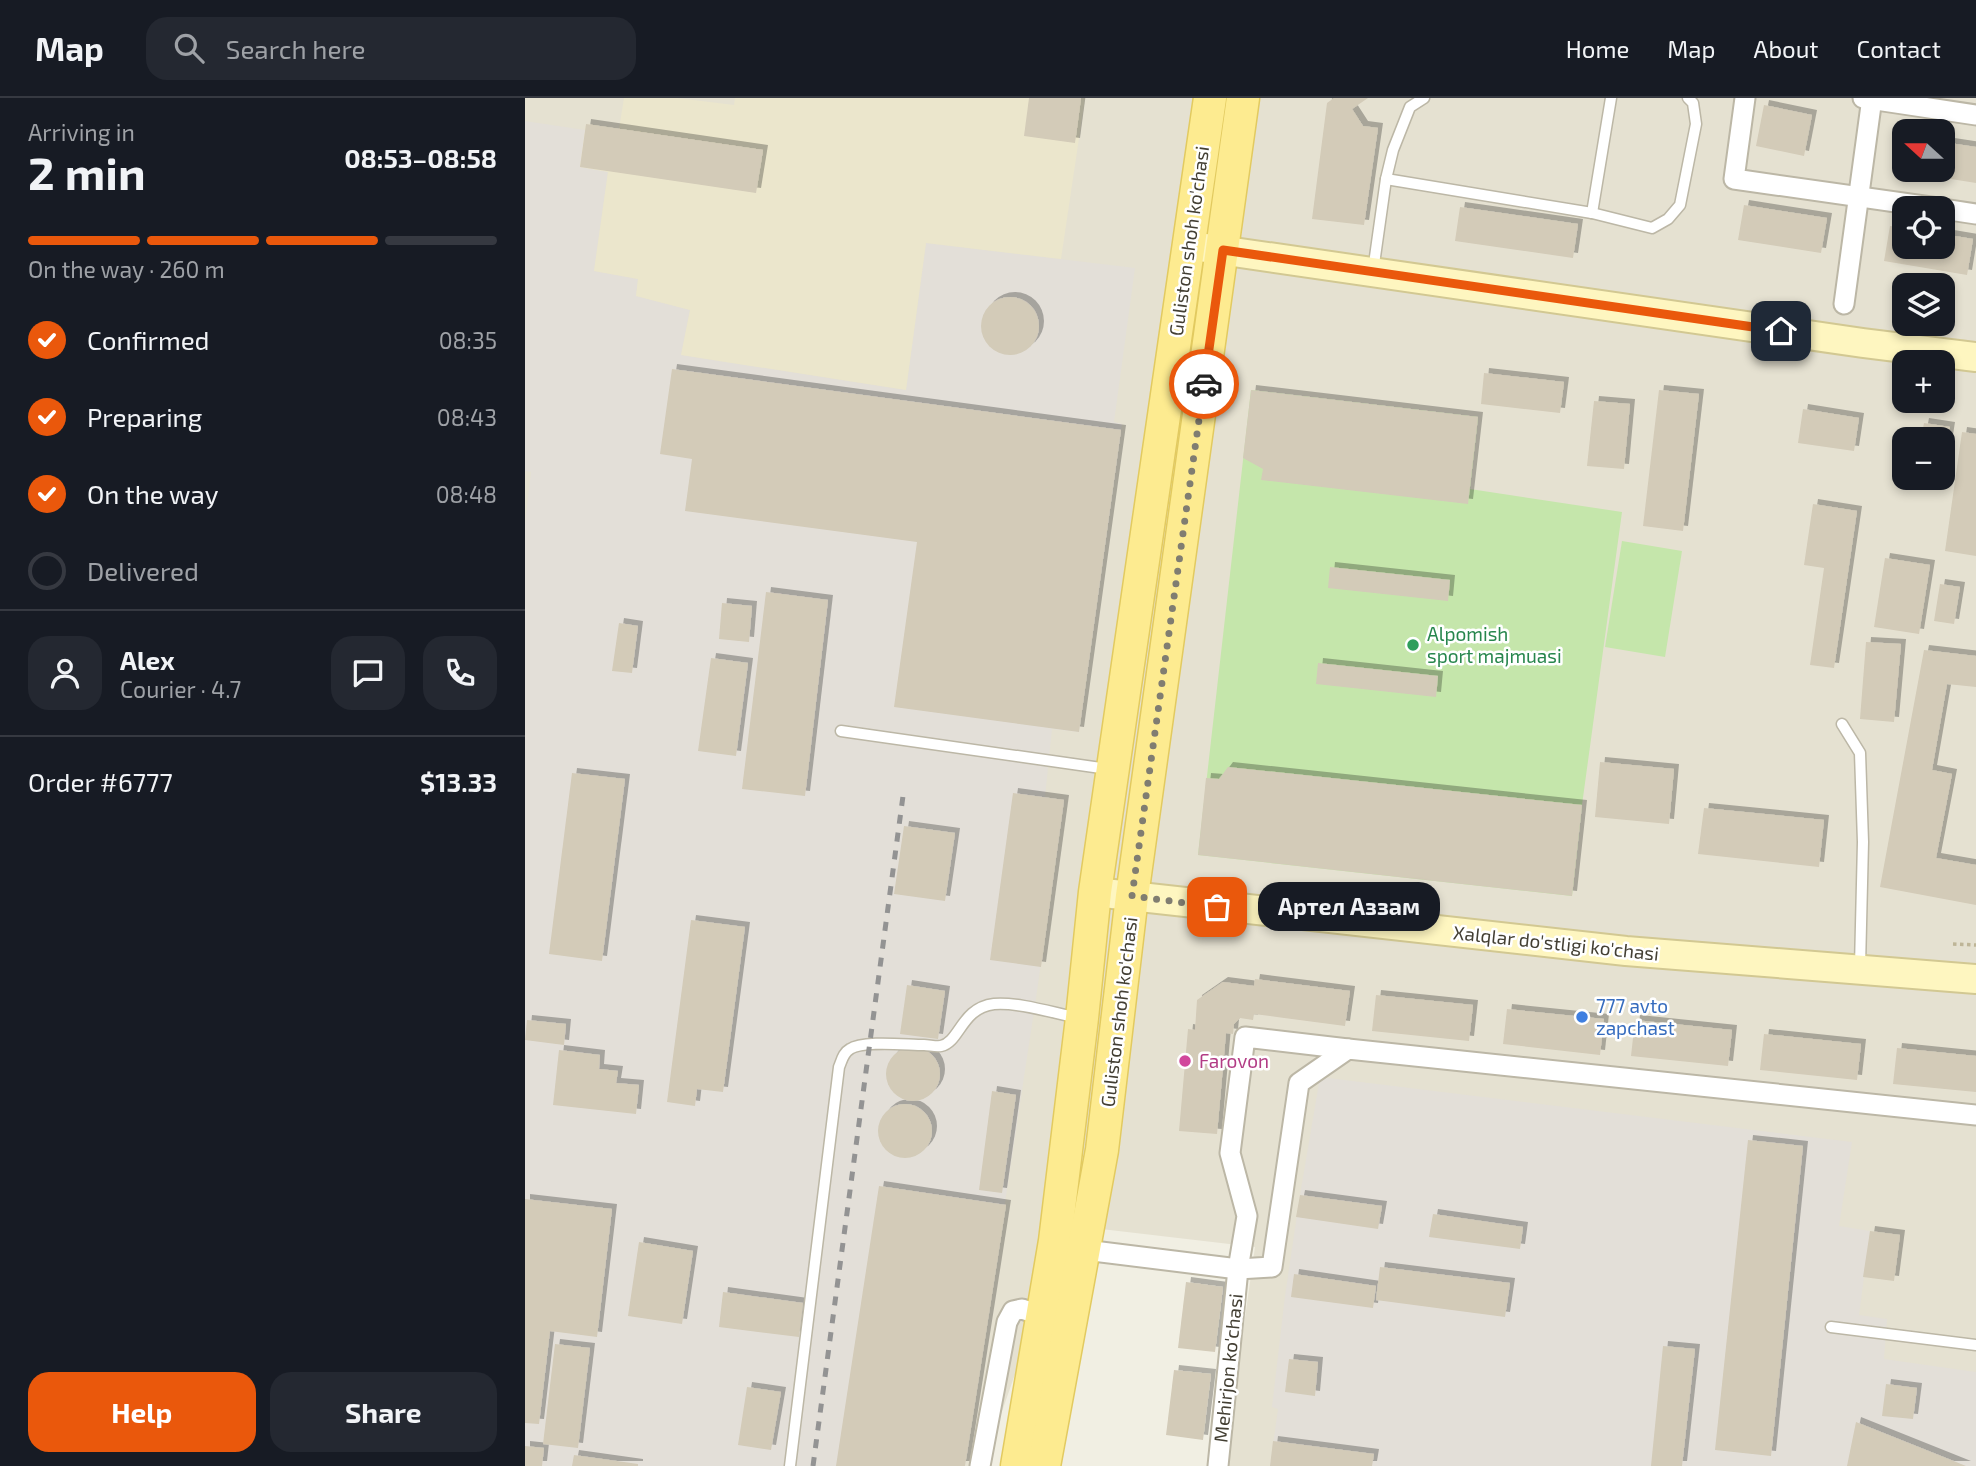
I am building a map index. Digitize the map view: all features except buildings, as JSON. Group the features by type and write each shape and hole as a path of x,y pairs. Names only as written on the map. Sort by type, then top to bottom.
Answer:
{"main road":[{"name":"Guliston shoh ko'chasi","path":"1017,1466 1055,1241 1095,892 1209,98"},
{"name":"Guliston shoh ko'chasi","path":"1044,1466 1102,1150 1132,896 1243,98"}],"street":[{"path":"1745,98 1734,179 1892,202"},
{"path":"1844,304 1869,98 1976,115"},
{"path":"1955,211 1976,214"},
{"path":"1189,246 1863,344 1976,357"},
{"name":"Xalqlar do'stligi ko'chasi","path":"1095,892 1626,951 1976,979"},
{"name":"Mehirjon ko'chasi","path":"1218,1466 1238,1269 1247,1216 1230,1153 1245,1037 1348,1049"},
{"path":"1085,1250 1238,1269 1272,1267 1299,1083 1348,1049 1976,1115"},
{"path":"980,1466 1007,1322 1013,1311 1022,1309 1034,1313 1040,1328"}],"lane":[{"path":"1373,271 1386,178 1393,150 1410,107 1425,98"},
{"path":"1592,213 1611,98"},
{"path":"1386,178 1592,213 1652,228 1668,219 1680,205 1696,124 1693,103 1688,98"},
{"path":"1842,724 1860,753 1863,842 1860,970"},
{"path":"841,731 1112,770"},
{"path":"789,1466 839,1067 843,1055 851,1048 861,1046 942,1046 953,1039 964,1020 975,1011 990,1005 1008,1004 1082,1018"},
{"path":"1831,1327 1976,1345"}],"path":[{"path":"1953,944 1976,945"}],"shaded area":[{"path":"525,98 1976,98 1976,1466 1224,1466 1255,1247 1067,1225 983,1466 525,1466"},
{"path":"624,98 677,98 734,105 735,98 1085,98 1061,259 926,243 906,390 681,355 690,310 636,296 638,279 594,271 608,172 580,167 586,124 619,129"},
{"path":"525,121 585,130 608,171 594,271 638,279 636,296 690,310 681,355 906,390 926,243 1135,268 1114,422 1122,424 1079,732 1052,729 1045,797 1064,800 965,1466 525,1466 525,524 531,472 525,471"},
{"path":"1320,1077 1852,1142 1839,1226 1870,1231 1859,1315 1887,1319 1884,1359 1976,1372 1976,1466 1270,1466 1278,1409 1272,1407 1285,1296"}],"green space":[{"name":"Alpomish sport majmuasi","path":"1251,390 1478,417 1470,489 1622,512 1572,896 1198,855"},
{"path":"1622,541 1682,551 1665,657 1605,647"}],"railway":[{"path":"813,1466 903,796"}],"way so far":[{"path":"1204,384 1132,896 1217,907"}],"place":[{"name":"Alpomish sport majmuasi","path":"1413,645"},
{"name":"Артел Аззам","path":"1217,907"},
{"name":"777 avto zapchast","path":"1582,1017"},
{"name":"Farovon","path":"1185,1061"}],"route":[{"path":"1204,384 1223,250 1781,331"}]}
